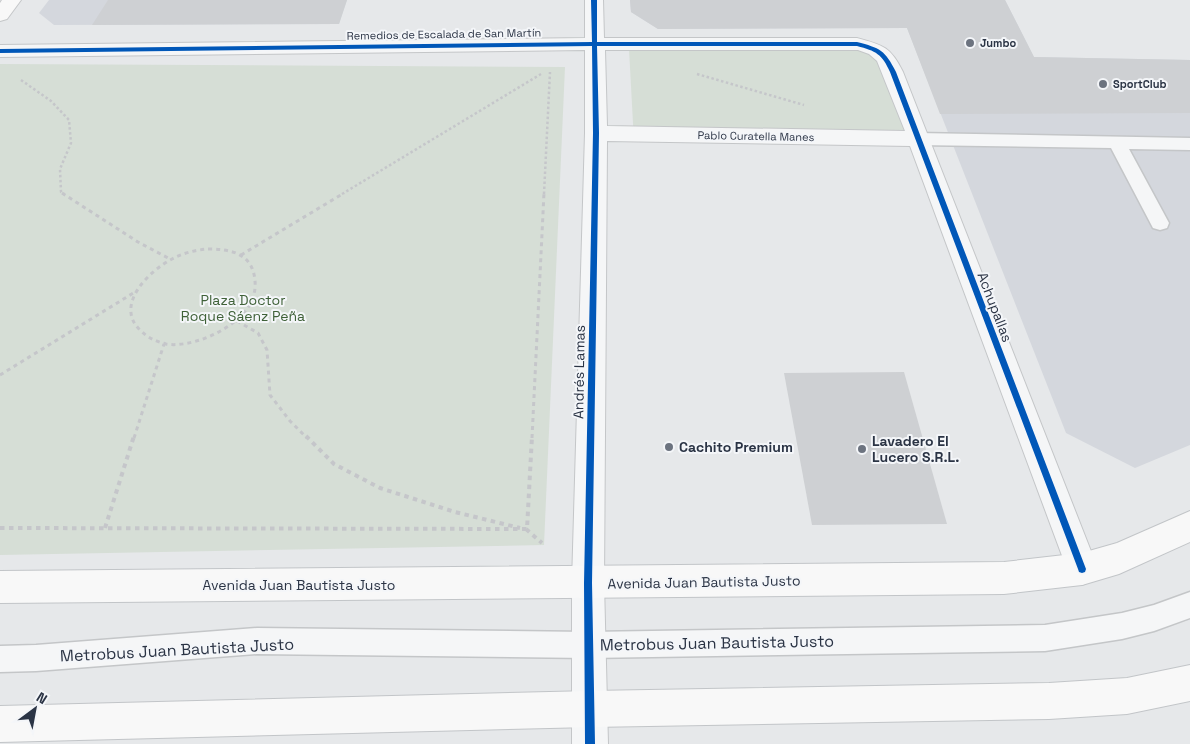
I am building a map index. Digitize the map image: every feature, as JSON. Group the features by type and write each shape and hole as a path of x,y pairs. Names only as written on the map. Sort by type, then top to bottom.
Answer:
{"main road":[{"path":"0,15 12,0"},
{"name":"Avenida Juan Bautista Justo","path":"0,587 1004,578 1082,569 1119,558 1190,526"},
{"path":"0,724 591,709 1049,701 1127,696 1190,683"}],"street":[{"name":"Andrés Lamas","path":"590,744 588,583 596,133 594,0"},
{"name":"Remedios de Escalada de San Martín","path":"0,50 595,44 857,44 872,48 885,55"},
{"name":"Achupallas","path":"885,55 1082,569"},
{"name":"Pablo Curatella Manes","path":"596,133 917,139"}],"lane":[{"path":"917,139 1190,144"},
{"path":"1117,143 1160,223"},
{"name":"Metrobus Juan Bautista Justo","path":"0,659 36,658 257,641 588,645 1045,638 1122,626 1154,618 1190,605"}],"path":[{"path":"241,255 550,69 527,529"},
{"path":"690,72 813,108"},
{"path":"20,79 52,101 70,120 71,143 60,169 61,192 138,242 170,259"},
{"path":"221,249 241,255 253,267 257,284 252,302 237,321 214,336 189,344 164,344 146,337 135,325 132,309 136,292 144,279 156,268 170,259 195,250 221,249"},
{"path":"0,375 136,292"},
{"path":"237,321 258,333 267,350 270,395 290,421 334,464 380,488 455,512 527,529 588,583"},
{"path":"105,528 164,344"},
{"path":"0,528 527,529"}],"shaded area":[{"path":"49,0 347,0 339,24 54,25 39,13"},
{"path":"630,0 1005,0 1034,57 1190,60 1190,445 1135,468 1066,433 907,28 658,29 631,12"}],"green space":[{"path":"629,49 879,49 912,142 634,142"},
{"name":"Plaza Doctor Roque Sáenz Peña","path":"0,64 565,67 544,545 0,555"}],"building":[{"path":"108,0 347,0 339,24 92,25"},
{"name":"Jumbo","path":"630,0 1005,0 1034,57 1190,60 1190,113 940,114 907,28 658,29 631,12"},
{"name":"Lavadero El Lucero S.R.L.","path":"904,372 947,524 812,525 784,373"}],"cycle path":[{"path":"590,744 588,583 596,133 594,0"},
{"path":"0,51 595,44 857,44 876,50 883,55 893,72 1082,569"}],"place":[{"name":"Jumbo","path":"970,43"},
{"name":"SportClub","path":"1103,84"},
{"name":"Cachito Premium","path":"669,447"},
{"name":"Lavadero El Lucero S.R.L.","path":"862,449"}]}
